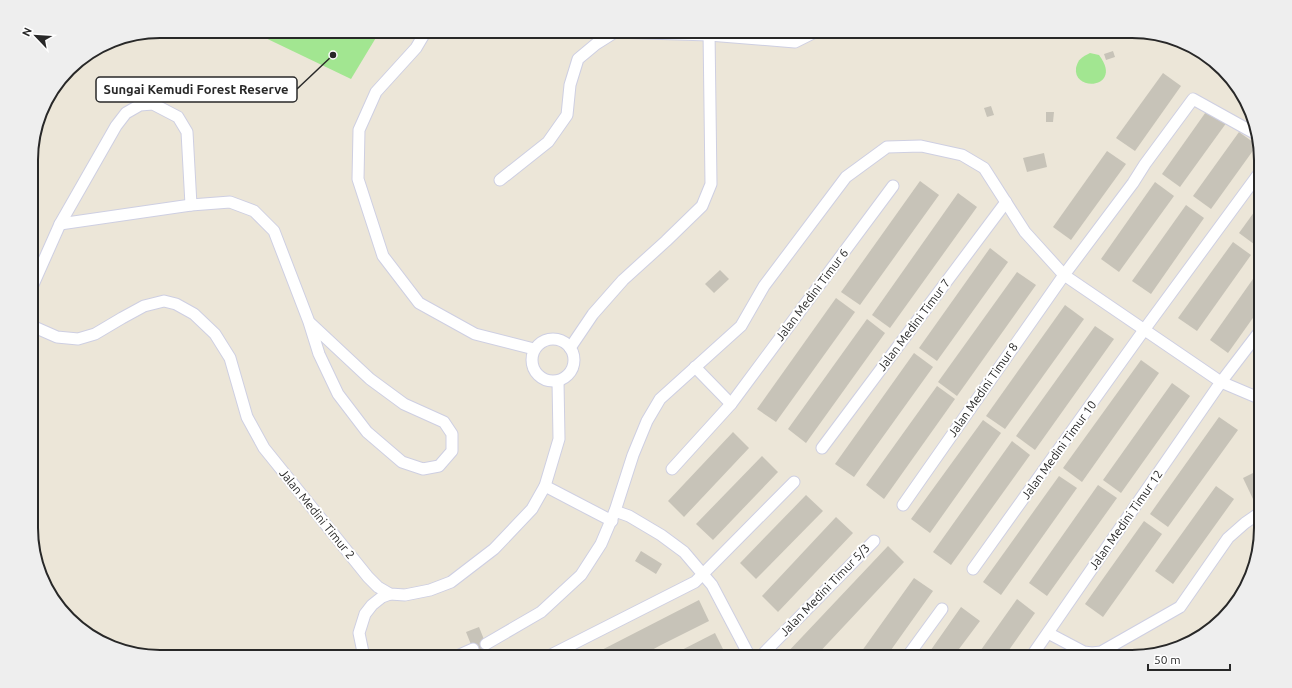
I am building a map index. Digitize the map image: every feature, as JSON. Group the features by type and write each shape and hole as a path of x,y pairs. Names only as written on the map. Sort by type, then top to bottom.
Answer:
{"street":[{"path":"422,38 416,48 376,92 359,130 358,179 383,256 419,302 476,334 534,349"},
{"path":"500,180 548,142 567,115 570,85 578,59 606,38"},
{"path":"570,348 593,314 623,280 702,206 711,184 709,38"},
{"path":"757,38 795,42 803,38"},
{"name":"Jalan Medini Timur 8","path":"903,505 1064,275 1133,184 1145,164 1193,99 1250,131"},
{"path":"38,274 60,224 116,126 126,113 140,105 153,104 168,111 178,117 187,132 191,205"},
{"path":"486,644 541,612 581,575 601,544 614,516 633,455 647,421 660,399 741,326 764,286 846,177 887,147 921,146 962,155 984,168 1025,232 1064,275 1221,382 1254,396"},
{"name":"Jalan Medini Timur 10","path":"973,569 1144,330 1254,180"},
{"name":"Jalan Medini Timur 6","path":"672,469 731,404 893,186"},
{"path":"60,224 191,205 230,202 254,211 274,231 309,322 319,354 338,394 367,432 402,462 423,469 439,466 452,451 452,434 444,422 404,404 370,379 309,322"},
{"name":"Jalan Medini Timur 7","path":"822,448 1006,202"},
{"name":"Jalan Medini Timur 2","path":"38,329 57,338 78,339 95,334 144,306 164,301 176,304 194,314 215,334 230,358 247,417 264,448 368,577 378,587 390,594"},
{"path":"548,339 556,339 564,342 570,348 574,358 572,368 567,376 558,381 549,381 542,378 536,373 532,365 534,349 540,343 548,339"},
{"name":"Jalan Medini Timur 12","path":"1036,650 1221,382 1254,339"},
{"path":"695,367 731,404"},
{"path":"363,650 359,633 365,614 372,605 382,597 390,594 411,594 430,590 451,582 494,550 532,509 545,486 559,439 558,381"},
{"path":"560,650 695,582 704,575 794,482"},
{"path":"545,486 614,516 629,516 661,535 684,552 712,585 746,650"},
{"path":"1105,650 1180,607 1228,538 1245,522 1254,516"},
{"name":"Jalan Medini Timur 5/3","path":"767,650 874,541"},
{"path":"912,650 942,609"},
{"path":"1048,633 1080,650"}],"green space":[{"path":"266,38 376,38 351,79"},
{"path":"1090,53 1099,55 1105,66 1106,74 1102,80 1089,84 1082,81 1077,76 1076,68 1079,60"}],"building":[{"path":"1113,51 1115,57 1106,60 1104,54"},
{"path":"1163,73 1181,86 1135,151 1116,138"},
{"path":"991,106 994,115 987,117 984,108"},
{"path":"1208,109 1227,122 1180,187 1162,174"},
{"path":"1046,112 1054,112 1053,122 1046,122"},
{"path":"1239,132 1253,142 1253,150 1211,209 1193,196"},
{"path":"1107,151 1126,164 1071,240 1053,227"},
{"path":"1044,153 1047,167 1027,172 1023,158"},
{"path":"920,181 939,195 860,305 841,292"},
{"path":"1155,182 1174,196 1119,272 1101,259"},
{"path":"958,193 977,207 890,328 872,315"},
{"path":"1186,205 1204,218 1151,294 1132,281"},
{"path":"1254,212 1254,244 1239,233"},
{"path":"1233,242 1251,255 1197,331 1178,318"},
{"path":"990,248 1008,262 937,361 919,348"},
{"path":"720,270 729,279 714,293 705,284"},
{"path":"1017,272 1036,285 957,396 938,382"},
{"path":"1254,278 1254,316 1228,353 1210,340"},
{"path":"836,298 855,312 776,422 757,409"},
{"path":"1065,305 1084,319 1005,429 986,416"},
{"path":"867,319 885,333 806,443 788,429"},
{"path":"1095,326 1114,339 1035,450 1016,436"},
{"path":"914,353 933,367 854,477 835,464"},
{"path":"1141,360 1159,373 1082,482 1063,468"},
{"path":"1172,383 1190,396 1121,493 1103,480"},
{"path":"937,386 955,399 884,499 866,485"},
{"path":"1219,417 1238,430 1168,527 1150,514"},
{"path":"983,420 1001,433 930,533 911,519"},
{"path":"733,432 749,448 684,517 668,501"},
{"path":"1012,441 1030,455 951,565 933,552"},
{"path":"762,456 778,472 713,540 696,524"},
{"path":"1254,472 1254,498 1253,499 1243,478"},
{"path":"1059,476 1077,488 1001,595 983,582"},
{"path":"1098,485 1117,498 1047,596 1029,583"},
{"path":"1216,486 1234,499 1173,584 1155,571"},
{"path":"806,495 823,511 756,579 740,563"},
{"path":"836,517 853,533 778,612 762,596"},
{"path":"1144,521 1162,534 1103,617 1085,604"},
{"path":"888,546 904,562 822,650 790,650"},
{"path":"641,551 662,564 656,574 635,561"},
{"path":"914,578 933,591 891,650 863,650"},
{"path":"1017,599 1035,613 1009,650 981,650"},
{"path":"699,600 709,621 652,650 602,650"},
{"path":"961,607 980,621 958,650 931,650"},
{"path":"479,627 488,650 473,650 466,632"},
{"path":"715,633 724,650 682,650"}],"place":[{"name":"Sungai Kemudi Forest Reserve","path":"333,55"}]}
